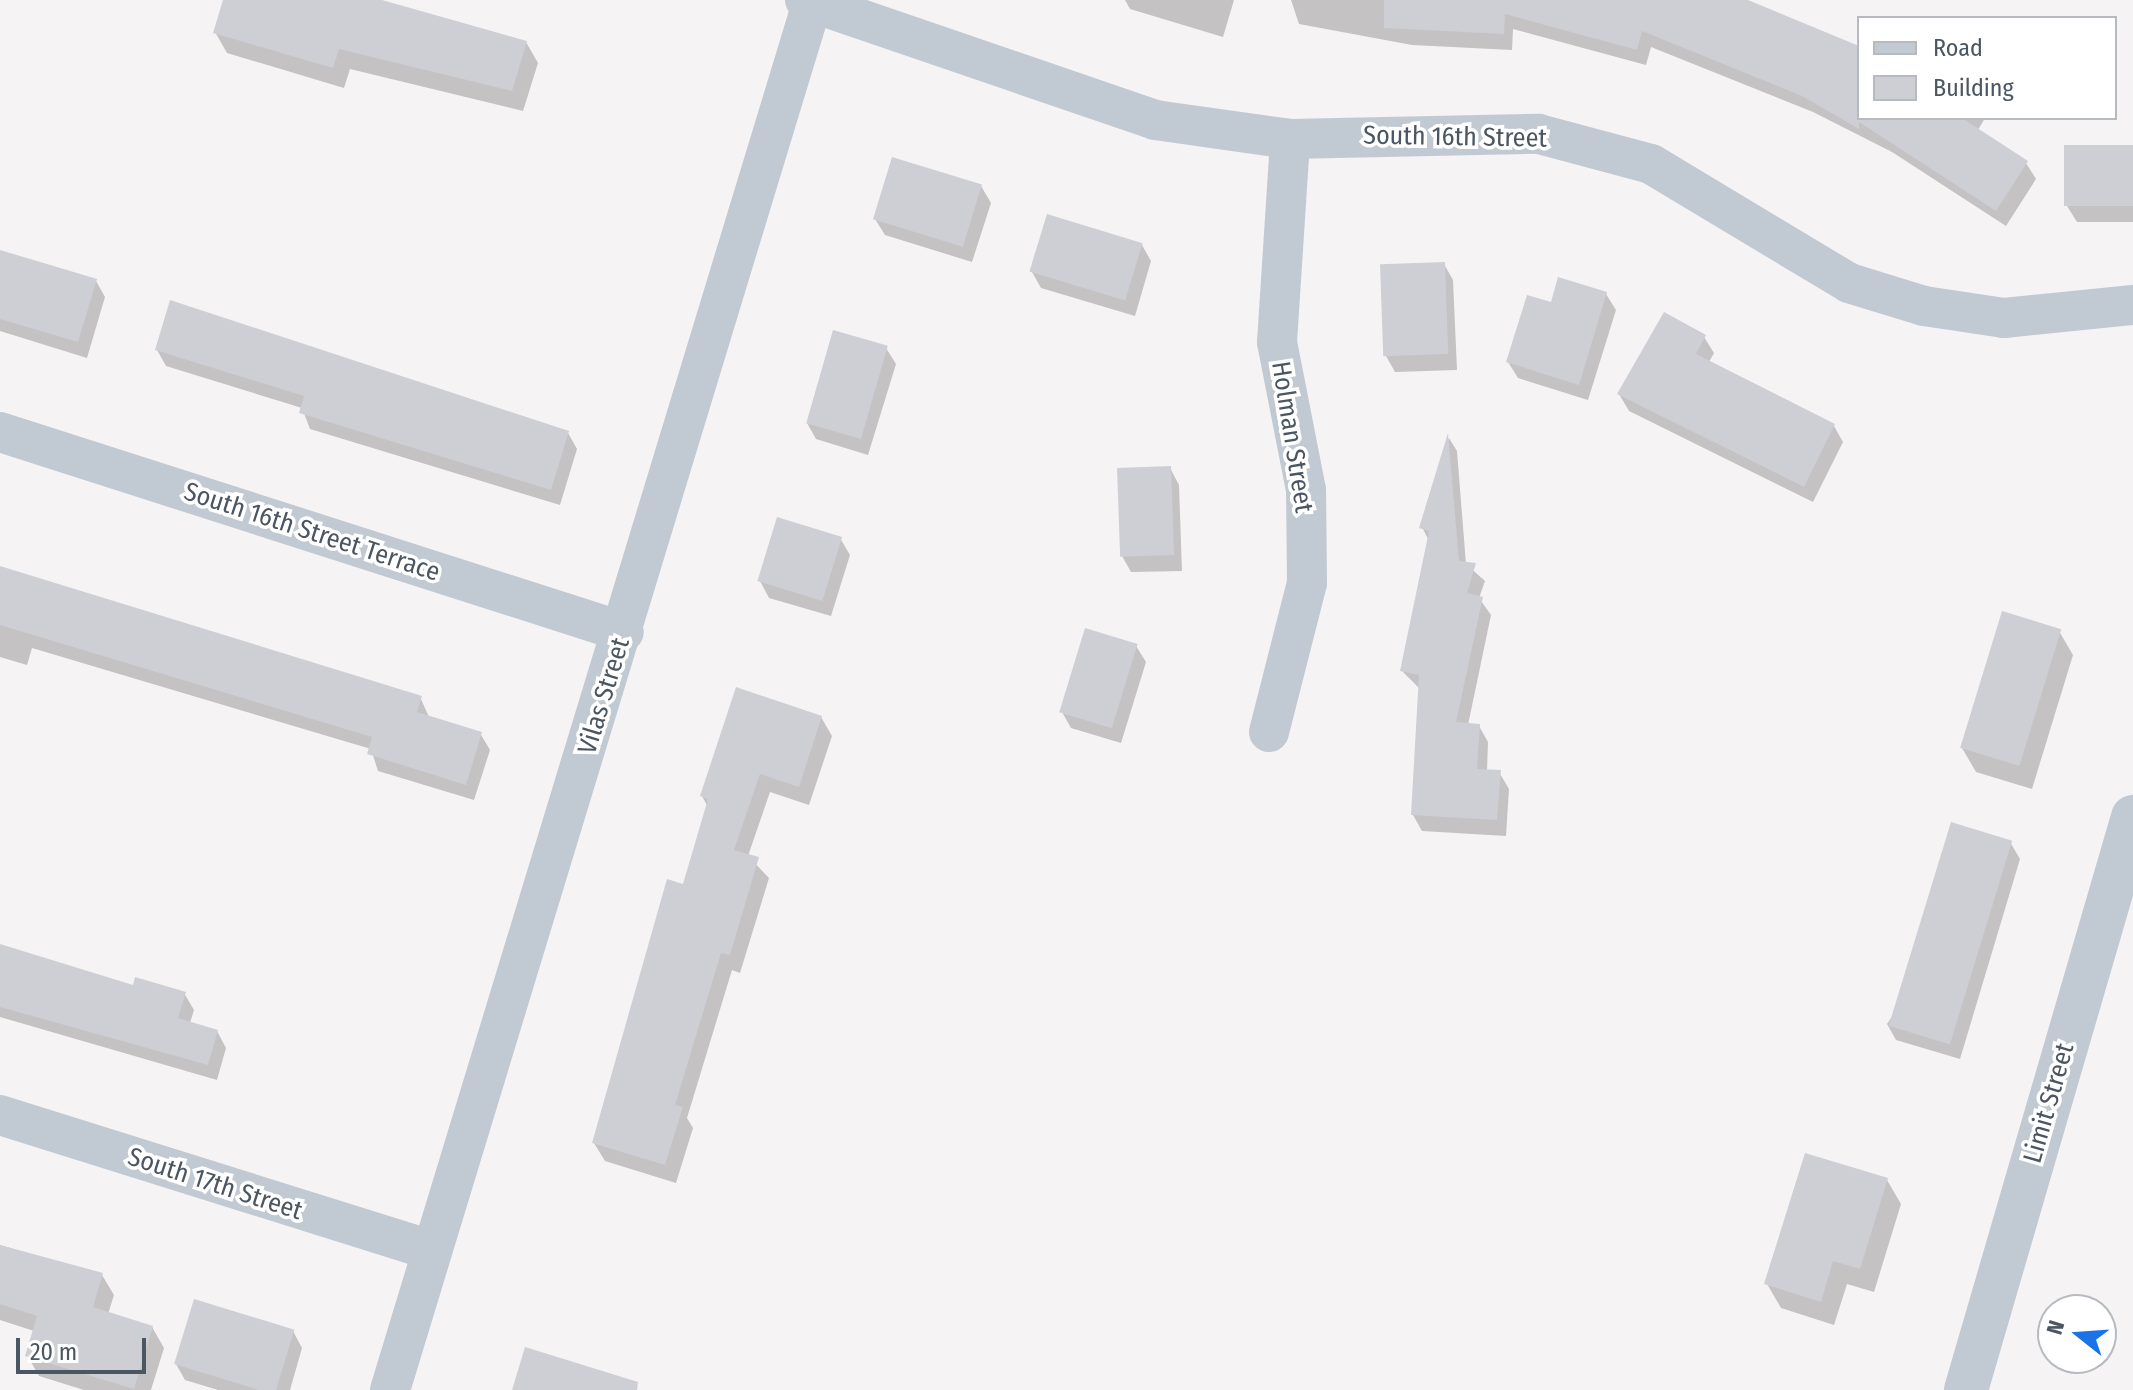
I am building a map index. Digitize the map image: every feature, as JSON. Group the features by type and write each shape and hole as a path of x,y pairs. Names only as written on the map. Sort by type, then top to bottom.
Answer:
{"street":[{"name":"South 16th Street","path":"810,1 1155,120 1290,139 1539,134 1651,164 1849,283 1924,306 2004,318 2133,305"},
{"name":"Vilas Street","path":"390,1390 430,1250 624,632 810,1"},
{"name":"Holman Street","path":"1269,732 1307,583 1306,490 1277,342 1290,139"},
{"name":"South 16th Street Terrace","path":"0,432 624,632"},
{"name":"Limit Street","path":"1966,1390 2133,817"},
{"name":"South 17th Street","path":"0,1115 430,1250"}],"building":[{"path":"223,0 382,0 527,41 512,91 339,49 333,68 213,33"},
{"path":"1384,0 1748,0 1857,45 1857,120 1965,120 2028,161 1996,211 1859,122 1859,129 1802,96 1642,31 1637,50 1505,14 1504,34 1384,28"},
{"path":"2064,145 2133,145 2133,206 2064,206"},
{"path":"892,157 982,184 963,247 873,219"},
{"path":"1047,214 1143,243 1125,301 1029,271"},
{"path":"0,250 97,279 78,342 0,319"},
{"path":"1445,262 1448,354 1383,356 1380,264"},
{"path":"1558,277 1607,292 1579,385 1506,362 1527,295 1551,302"},
{"path":"170,300 569,431 551,490 299,413 304,396 155,350"},
{"path":"1664,312 1706,335 1696,354 1835,424 1804,487 1617,394"},
{"path":"833,330 888,346 861,439 806,423"},
{"path":"1448,433 1459,561 1476,563 1467,593 1483,597 1456,722 1480,724 1477,769 1501,770 1497,820 1411,815 1419,675 1400,671 1429,531 1419,528"},
{"path":"1171,466 1174,555 1120,557 1117,468"},
{"path":"777,517 842,537 822,601 757,581"},
{"path":"0,566 422,696 417,712 482,732 466,785 367,754 372,737 0,625"},
{"path":"2002,611 2061,629 2019,766 1960,748"},
{"path":"1085,628 1138,644 1112,728 1059,712"},
{"path":"736,687 822,716 799,787 760,774 734,850 759,857 730,955 721,953 675,1105 683,1107 665,1165 592,1143 667,879 683,884 708,799 700,796"},
{"path":"1951,822 2012,841 1950,1044 1889,1026"},
{"path":"0,944 133,985 135,977 186,992 178,1018 218,1030 208,1065 0,1007"},
{"path":"1805,1153 1888,1178 1860,1269 1833,1261 1821,1302 1764,1284"},
{"path":"0,1245 103,1273 93,1307 153,1326 134,1389 25,1356 37,1316 0,1304"},
{"path":"194,1299 294,1330 276,1390 259,1390 174,1364"},
{"path":"525,1347 638,1382 637,1390 512,1390"}]}
